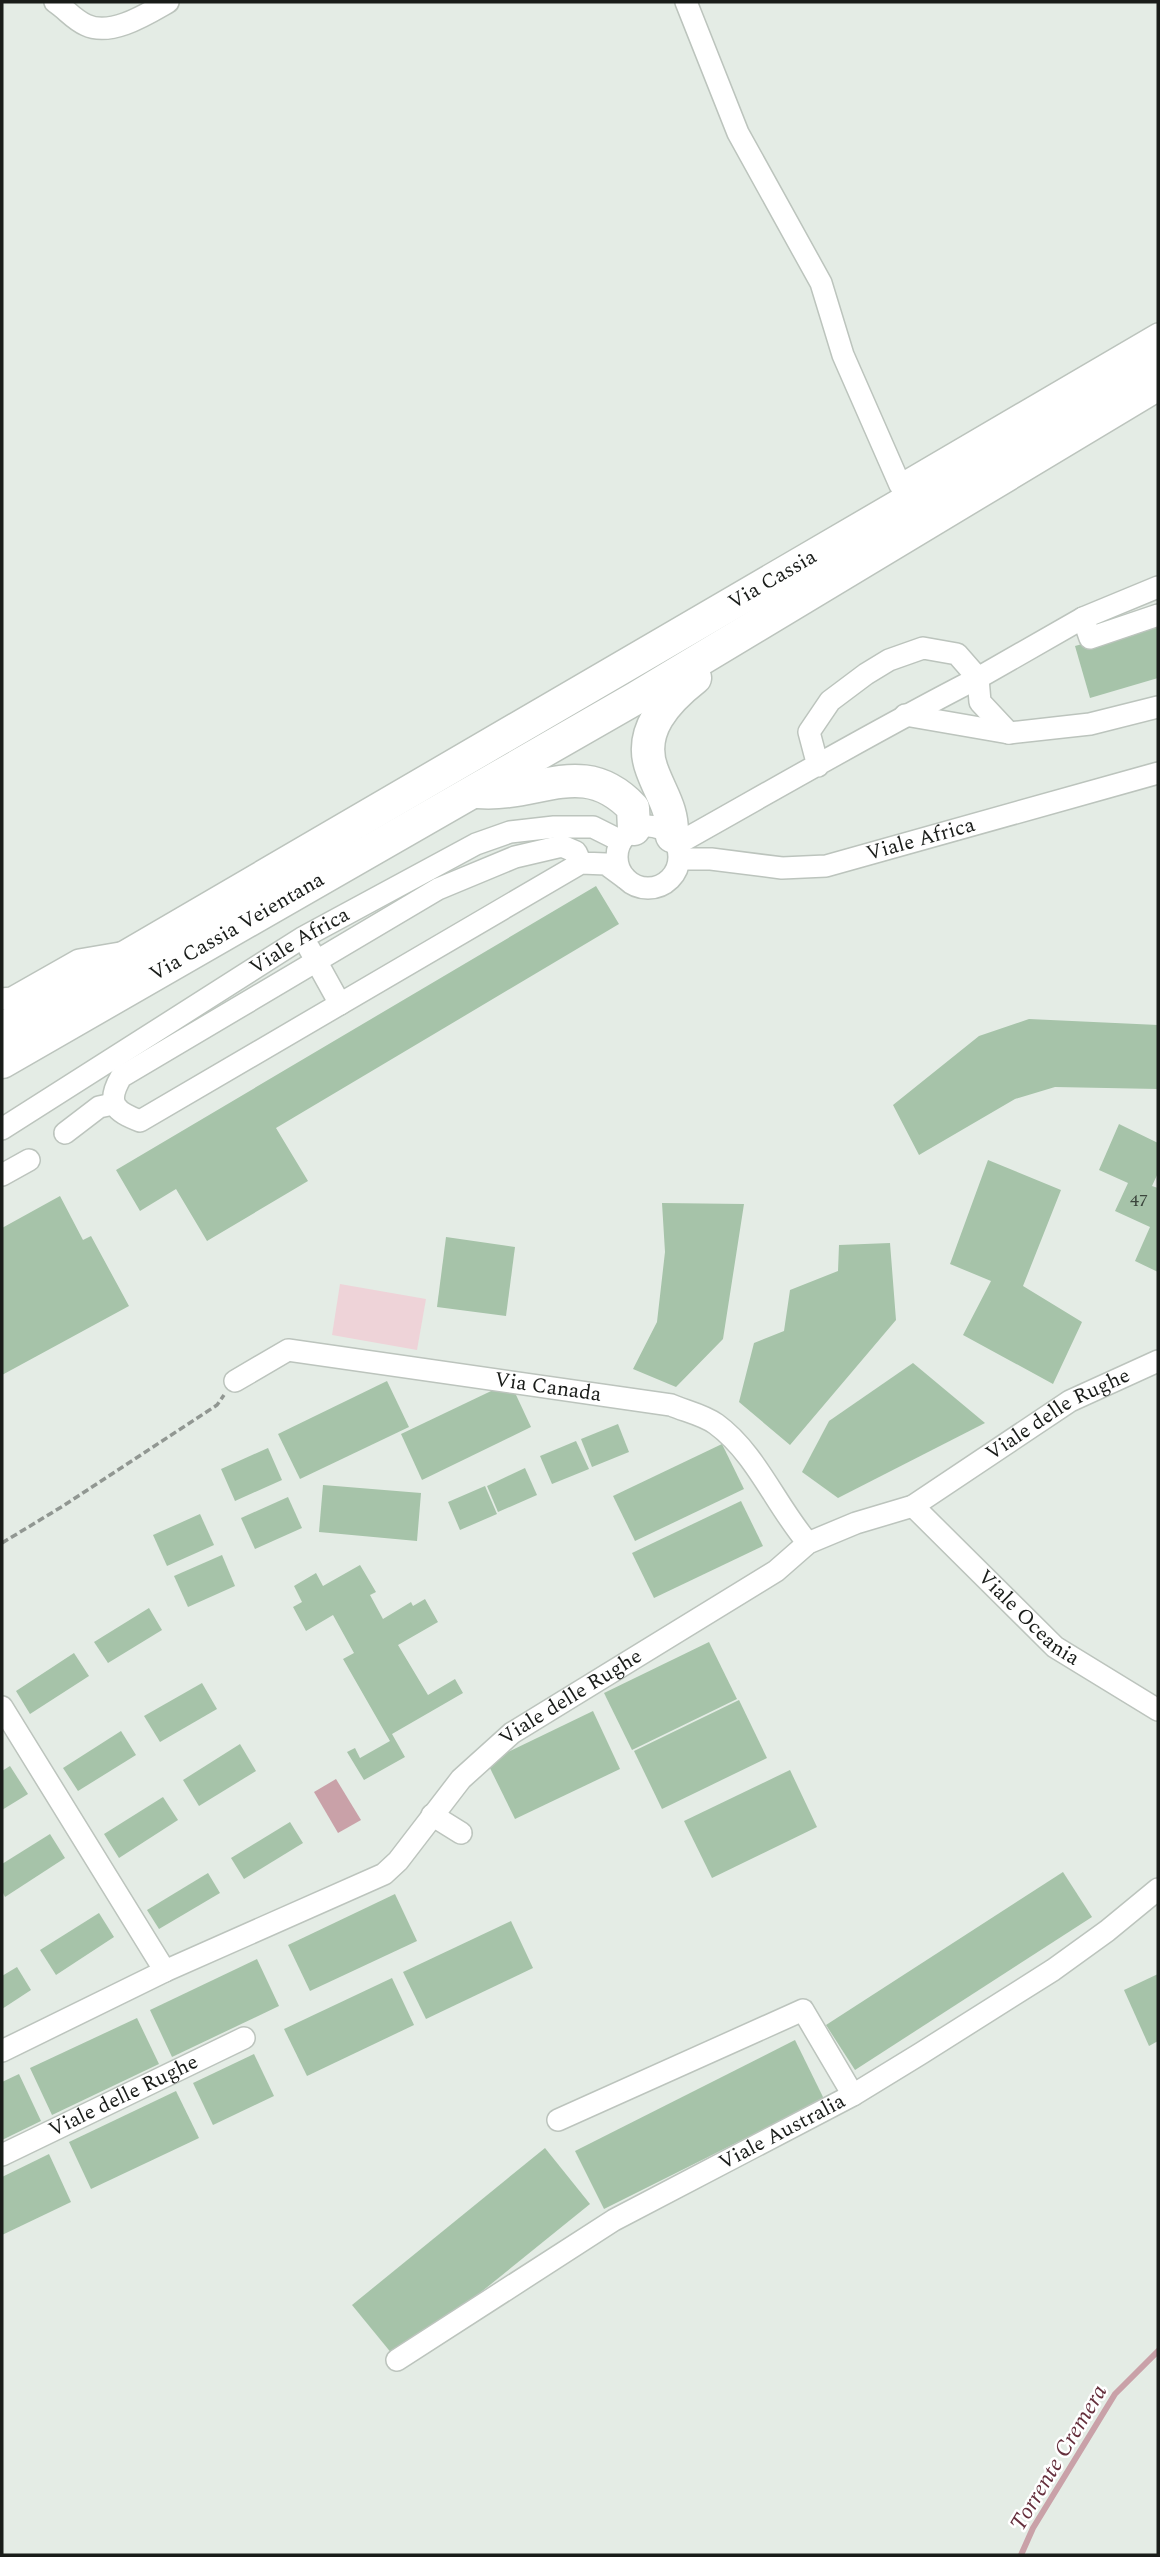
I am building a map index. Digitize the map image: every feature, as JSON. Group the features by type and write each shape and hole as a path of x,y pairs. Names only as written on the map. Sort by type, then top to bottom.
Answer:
{"highway":[{"name":"Via Cassia","path":"389,804 1158,355"},
{"name":"Via Cassia","path":"474,792 1158,384"},
{"path":"622,669 657,628 900,485"},
{"path":"676,847 673,815 650,767 649,745 656,717 675,694 713,664 736,636"},
{"path":"474,792 499,794 577,779 617,791 634,808 624,840"},
{"name":"Via Cassia Veientana","path":"2,1062 474,792"},
{"name":"Via Cassia Veientana","path":"2,1029 389,804"}],"street":[{"path":"55,2 87,26 96,28 122,24 168,2"},
{"path":"686,2 738,133 821,284 843,355 900,485 1158,334"},
{"path":"625,878 618,864 624,840 578,857 340,1004 140,1121 121,1114 113,1104 113,1091 121,1077 438,889 515,857 562,846 578,857 606,864 625,878 637,886 656,888 673,877 676,847 905,715 978,678 1083,618 1158,587"},
{"path":"1083,618 1090,638 1158,615"},
{"path":"818,766 808,732 830,701 889,660 923,648 957,654 978,678 980,702 1009,733"},
{"path":"905,715 1009,733 1090,724 1158,707"},
{"name":"Viale Africa","path":"2,1129 302,938 476,844 510,832 554,827 593,827 624,840 657,827 676,847 710,859 782,868 826,866 1158,773"},
{"path":"302,938 340,1004"},
{"path":"2,999 12,998 79,960 136,950"},
{"path":"65,1133 99,1107 113,1104"},
{"path":"2,1175 29,1160"},
{"name":"Via Canada","path":"235,1381 288,1350 671,1405 715,1423 742,1449 787,1518 808,1543"},
{"name":"Viale delle Rughe","path":"2,2051 165,1971 384,1874 398,1861 461,1779 512,1733 776,1571 808,1543 856,1523 913,1506 1070,1401 1158,1361"},
{"name":"Viale Oceania","path":"913,1506 1055,1647 1158,1710"},
{"path":"2,1707 165,1971"},
{"path":"432,1815 461,1833"},
{"name":"Viale Australia","path":"397,2360 614,2220 852,2095 1053,1970 1107,1931 1158,1889"},
{"path":"558,2120 803,2010 852,2095"},
{"name":"Viale delle Rughe","path":"2,2155 244,2038"}],"path":[{"path":"2,1543 217,1405 235,1381"}],"shaded area":[{"path":"340,1284 426,1299 417,1350 332,1335"},
{"path":"336,1779 361,1820 338,1833 314,1792"}],"building":[{"path":"1158,623 1158,678 1090,698 1075,646"},
{"path":"596,886 619,924 276,1128 308,1181 207,1241 176,1189 140,1211 116,1170"},
{"path":"1029,1019 1158,1025 1158,1089 1055,1087 1015,1099 919,1155 893,1105 979,1036"},
{"path":"1119,1124 1158,1143 1158,1173 1152,1186 1158,1188 1158,1272 1135,1261 1150,1227 1115,1211 1128,1183 1099,1170"},
{"path":"988,1160 1061,1190 1023,1286 1082,1322 1053,1384 963,1335 991,1281 950,1264"},
{"path":"60,1196 83,1240 91,1236 129,1306 2,1375 2,1228"},
{"path":"662,1203 744,1204 723,1339 676,1387 633,1369 657,1322 665,1252"},
{"path":"446,1237 515,1247 506,1316 437,1307"},
{"path":"890,1243 896,1320 790,1445 739,1402 754,1343 784,1331 790,1290 838,1271 839,1245"},
{"path":"913,1363 985,1423 838,1498 802,1472 829,1421"},
{"path":"387,1381 409,1427 300,1479 278,1434"},
{"path":"510,1382 531,1427 422,1480 401,1434"},
{"path":"618,1424 629,1452 592,1467 581,1439"},
{"path":"576,1441 589,1469 552,1484 540,1456"},
{"path":"722,1444 744,1489 635,1541 613,1496"},
{"path":"268,1448 282,1480 235,1501 221,1469"},
{"path":"525,1468 537,1495 498,1512 487,1486"},
{"path":"323,1485 421,1493 417,1541 319,1532"},
{"path":"485,1486 497,1514 460,1530 448,1502"},
{"path":"288,1497 302,1528 255,1549 241,1518"},
{"path":"741,1501 763,1546 654,1598 632,1553"},
{"path":"200,1514 214,1545 167,1566 153,1535"},
{"path":"222,1555 235,1586 188,1607 174,1576"},
{"path":"360,1565 376,1592 370,1595 383,1619 411,1602 413,1606 425,1599 438,1622 398,1645 428,1695 455,1679 463,1693 392,1734 405,1757 364,1780 347,1752 355,1748 360,1758 390,1741 343,1659 354,1653 333,1615 306,1631 293,1607 302,1602 294,1586 316,1573 323,1586"},
{"path":"149,1608 162,1630 108,1663 94,1642"},
{"path":"709,1642 737,1699 632,1750 604,1693"},
{"path":"74,1653 89,1676 30,1714 16,1691"},
{"path":"202,1683 217,1709 160,1742 144,1716"},
{"path":"739,1700 767,1758 662,1809 634,1751"},
{"path":"593,1711 620,1769 515,1819 487,1762"},
{"path":"121,1731 136,1755 78,1791 63,1768"},
{"path":"240,1744 256,1771 199,1806 183,1780"},
{"path":"10,1766 28,1794 2,1810 2,1771"},
{"path":"790,1770 817,1827 712,1878 684,1821"},
{"path":"163,1797 178,1820 119,1858 104,1834"},
{"path":"290,1822 303,1843 244,1879 231,1858"},
{"path":"50,1834 65,1858 5,1897 2,1891 2,1864"},
{"path":"1063,1872 1092,1917 855,2070 826,2025"},
{"path":"208,1873 220,1893 159,1929 147,1910"},
{"path":"395,1894 417,1941 310,1991 288,1945"},
{"path":"99,1913 114,1937 56,1975 40,1950"},
{"path":"511,1921 533,1968 426,2019 403,1972"},
{"path":"257,1959 279,2006 172,2057 150,2010"},
{"path":"17,1967 31,1990 2,2009 2,1976"},
{"path":"1158,1974 1158,2041 1149,2046 1124,1990"},
{"path":"392,1978 414,2025 307,2076 284,2029"},
{"path":"137,2018 159,2064 52,2115 30,2068"},
{"path":"795,2040 824,2099 604,2209 575,2151"},
{"path":"254,2054 274,2096 213,2125 193,2083"},
{"path":"19,2074 41,2121 2,2140 2,2082"},
{"path":"176,2091 199,2138 91,2189 69,2142"},
{"path":"545,2148 590,2204 397,2360 352,2305"},
{"path":"49,2154 71,2202 2,2235 2,2177"}],"waterway":[{"name":"Torrente Cremera","path":"1021,2555 1033,2528 1115,2394 1158,2351"}]}
